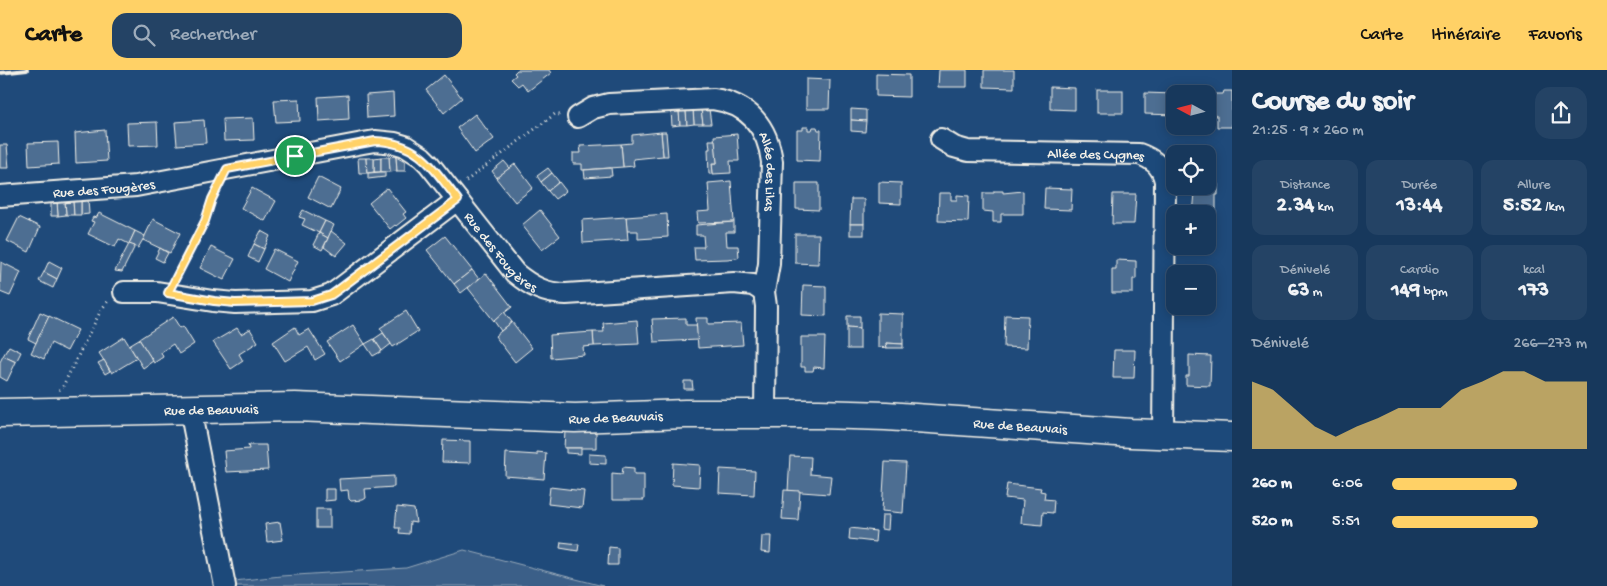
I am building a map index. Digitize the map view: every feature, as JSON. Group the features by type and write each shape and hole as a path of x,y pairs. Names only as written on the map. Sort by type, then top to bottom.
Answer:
{"street":[{"name":"Allée des Lilas","path":"578,117 593,108 609,104 700,98 722,100 743,110 750,115 764,132 771,152 772,162 769,264 764,292 766,306 765,413"},
{"name":"Allée des Cygnes","path":"941,139 954,148 968,151 1139,154 1148,157 1160,166 1165,181 1163,435"},
{"name":"Rue des Fougères","path":"0,196 136,186 363,143 385,141 405,146 422,157 516,272 531,285 548,292 566,294 734,283 753,285 764,292"},
{"path":"124,292 168,293 225,303 301,302 322,298 338,290 454,196"},
{"name":"Rue de Beauvais","path":"0,413 322,408 575,418 765,413 886,416 1163,435 1232,437"},
{"path":"190,409 223,578"}],"path":[{"path":"454,196 555,114 578,117"},
{"path":"168,293 205,221 212,199 227,169"},
{"path":"52,394 62,386 105,304 116,295 124,292"}],"shaded area":[{"path":"464,550 603,586 214,586 215,583 281,576 406,568"}],"building":[{"path":"517,70 549,70 551,73 528,91 522,83 518,86 511,79 516,75 514,73"},
{"path":"939,70 967,70 967,87 938,87"},
{"path":"984,70 1014,70 1014,88 984,87"},
{"path":"876,74 909,75 909,97 876,96"},
{"path":"444,75 462,98 444,113 426,90"},
{"path":"806,79 830,80 829,109 806,109"},
{"path":"1050,87 1075,88 1075,110 1050,109"},
{"path":"1097,90 1123,90 1123,113 1097,113"},
{"path":"1232,91 1232,127 1217,127 1216,94"},
{"path":"393,93 394,116 367,118 366,95"},
{"path":"1145,93 1166,94 1166,115 1145,114"},
{"path":"348,95 349,119 319,121 318,97"},
{"path":"299,99 300,121 276,122 274,100"},
{"path":"701,109 703,124 694,124 693,110"},
{"path":"701,109 709,109 711,124 703,124"},
{"path":"851,109 866,110 866,121 851,120"},
{"path":"679,110 680,125 672,126 671,111"},
{"path":"679,110 686,110 687,125 680,125"},
{"path":"686,110 693,110 694,124 687,125"},
{"path":"475,114 494,139 475,153 457,128"},
{"path":"253,118 254,140 224,141 223,119"},
{"path":"204,120 206,143 177,145 175,122"},
{"path":"851,120 866,121 865,132 851,131"},
{"path":"157,122 158,145 128,146 127,123"},
{"path":"803,127 808,127 808,130 812,130 813,127 817,127 818,130 821,130 820,161 797,160 797,130 803,130"},
{"path":"105,130 107,161 76,163 75,133"},
{"path":"661,132 666,132 668,156 663,156"},
{"path":"661,132 663,156 633,159 634,166 623,167 621,144 632,143 632,135"},
{"path":"737,134 739,161 730,161 731,173 713,174 712,163 717,163 714,136"},
{"path":"709,140 715,140 717,163 712,163 713,174 709,174"},
{"path":"58,142 59,164 29,166 28,143"},
{"path":"621,144 623,167 582,170 582,164 573,164 573,153 581,153 580,146"},
{"path":"0,145 7,145 9,168 0,168"},
{"path":"396,156 397,171 390,172 389,157"},
{"path":"396,156 405,161 405,171 397,171"},
{"path":"381,157 381,172 374,172 374,158"},
{"path":"381,157 389,157 390,172 381,172"},
{"path":"358,158 366,158 367,173 359,173"},
{"path":"366,158 374,158 374,172 367,173"},
{"path":"504,161 510,168 497,178 492,171"},
{"path":"515,164 533,188 515,202 496,178"},
{"path":"548,168 552,173 541,182 537,176"},
{"path":"611,168 612,176 585,178 584,170"},
{"path":"385,172 385,177 368,179 368,173"},
{"path":"552,173 559,182 548,191 541,182"},
{"path":"318,177 341,189 331,209 308,197"},
{"path":"731,181 734,222 698,223 697,212 710,211 708,183"},
{"path":"559,182 566,191 555,199 548,191"},
{"path":"879,182 901,183 901,204 879,203"},
{"path":"796,183 819,183 819,210 796,209"},
{"path":"1216,184 1218,184 1218,195 1216,195"},
{"path":"252,188 276,201 265,221 241,208"},
{"path":"387,188 406,212 403,214 406,218 390,229 369,203"},
{"path":"1045,188 1072,189 1071,210 1044,209"},
{"path":"994,191 1003,191 1003,193 1023,191 1023,214 1001,214 1001,222 993,222 993,212 983,211 983,193 994,193"},
{"path":"939,193 951,193 951,200 957,200 957,195 969,196 968,222 938,221"},
{"path":"1113,194 1136,194 1134,224 1112,224"},
{"path":"1195,195 1216,195 1216,205 1194,205"},
{"path":"88,199 89,214 81,215 81,200"},
{"path":"851,199 864,199 864,224 850,224"},
{"path":"73,200 74,215 66,215 65,201"},
{"path":"73,200 81,200 81,215 74,215"},
{"path":"57,201 65,201 66,215 58,216"},
{"path":"57,201 58,216 51,216 51,202"},
{"path":"303,210 325,221 319,233 302,225 305,219 299,217"},
{"path":"540,210 560,236 542,250 522,225"},
{"path":"99,213 135,231 129,244 119,239 115,247 88,234 94,222 91,221 93,217 96,218"},
{"path":"667,214 668,237 638,239 638,231 627,231 626,217"},
{"path":"19,217 40,227 29,252 7,241"},
{"path":"626,217 628,240 583,243 582,220"},
{"path":"153,219 180,233 170,253 143,240"},
{"path":"325,221 334,225 328,238 319,233"},
{"path":"734,222 734,232 726,232 727,246 738,246 739,257 695,260 694,247 704,247 703,235 696,235 696,225"},
{"path":"850,224 864,224 864,235 850,235"},
{"path":"135,231 145,236 138,248 129,244"},
{"path":"261,231 270,236 264,249 254,244"},
{"path":"331,231 347,243 336,256 324,247"},
{"path":"319,233 328,238 322,250 313,245"},
{"path":"795,234 819,234 818,264 795,263"},
{"path":"445,236 472,270 454,284 427,250"},
{"path":"129,244 135,246 122,272 115,271"},
{"path":"254,244 264,249 258,262 248,257"},
{"path":"211,247 235,259 224,280 200,268"},
{"path":"160,248 168,253 163,262 155,258"},
{"path":"274,249 298,261 288,282 264,269"},
{"path":"1116,260 1136,261 1136,279 1133,279 1133,293 1112,293 1112,269 1116,269"},
{"path":"49,261 62,268 57,279 44,272"},
{"path":"1,262 21,272 10,296 0,292"},
{"path":"472,270 479,279 461,293 454,284"},
{"path":"44,272 57,279 53,288 39,281"},
{"path":"486,273 512,307 494,321 468,288"},
{"path":"803,285 826,286 826,316 802,315"},
{"path":"406,311 418,331 393,347 380,328"},
{"path":"40,312 49,316 36,343 28,339"},
{"path":"504,312 512,322 501,331 494,321"},
{"path":"878,313 903,314 903,344 886,343 887,348 878,347"},
{"path":"1005,315 1028,316 1027,348 1004,347"},
{"path":"49,316 78,330 67,351 51,343 44,359 31,353"},
{"path":"847,316 860,316 860,328 847,327"},
{"path":"173,317 180,328 183,326 194,344 179,354 173,344 161,352 163,357 154,363 139,339"},
{"path":"686,318 686,325 697,325 698,340 654,342 652,319"},
{"path":"696,318 708,318 708,324 741,323 743,345 698,348"},
{"path":"637,320 639,344 594,346 593,332 604,332 603,323"},
{"path":"512,322 532,348 515,362 495,336"},
{"path":"353,325 365,344 340,361 327,342"},
{"path":"295,327 299,335 309,329 325,354 315,360 308,347 285,361 273,342"},
{"path":"847,327 860,328 860,349 847,349"},
{"path":"237,328 241,334 250,329 258,342 239,354 243,361 231,369 213,342"},
{"path":"593,332 594,346 583,347 584,355 551,358 550,335"},
{"path":"383,333 391,344 382,351 374,339"},
{"path":"124,337 137,358 112,373 99,353"},
{"path":"801,337 825,337 824,368 814,367 813,371 805,371 805,367 801,367"},
{"path":"139,339 153,361 143,368 129,345"},
{"path":"374,339 382,351 373,356 365,344"},
{"path":"886,343 903,344 903,348 887,348"},
{"path":"9,346 21,352 16,362 3,356"},
{"path":"1114,350 1135,350 1134,378 1113,378"},
{"path":"1189,355 1211,356 1210,386 1186,385 1186,376 1189,376"},
{"path":"3,356 16,362 7,381 0,377 0,362"},
{"path":"104,360 110,371 105,374 98,363"},
{"path":"684,381 692,381 693,389 684,389"},
{"path":"565,431 596,432 596,448 564,448"},
{"path":"443,440 470,441 470,463 442,462"},
{"path":"248,445 266,445 268,470 226,472 224,451 249,449"},
{"path":"566,448 581,448 581,454 566,453"},
{"path":"537,452 546,453 544,479 505,476 506,453 537,455"},
{"path":"589,454 606,455 606,464 589,463"},
{"path":"790,456 811,457 810,474 831,476 829,494 788,491"},
{"path":"885,462 906,463 903,513 882,511"},
{"path":"673,463 700,465 699,487 672,485"},
{"path":"623,467 634,468 634,474 644,474 644,500 612,500 612,473 622,474"},
{"path":"720,469 755,471 754,495 719,493"},
{"path":"394,476 394,487 365,489 366,498 363,500 351,501 348,490 340,491 339,479"},
{"path":"1007,484 1041,488 1040,491 1045,492 1044,499 1054,500 1053,513 1043,512 1042,525 1021,523 1023,500 1005,498"},
{"path":"550,487 584,491 582,508 548,504"},
{"path":"325,489 335,489 335,500 325,501"},
{"path":"784,490 800,491 798,520 782,519"},
{"path":"397,507 414,509 416,523 410,522 409,534 399,533 400,528 395,528"},
{"path":"316,509 330,509 330,528 316,528"},
{"path":"882,515 889,515 888,530 881,529"},
{"path":"280,522 283,540 267,542 265,524"},
{"path":"850,528 876,531 875,542 849,539"},
{"path":"762,536 771,536 770,553 761,552"},
{"path":"561,542 579,544 578,551 560,548"},
{"path":"609,547 618,548 618,565 608,565"}],"railway":[{"path":"0,73 27,70"}],"route":[{"path":"375,141 396,143 405,146 422,157 458,200 338,290 322,298 301,302 225,303 168,293 205,221 212,199 227,169 295,156 375,141"}]}
